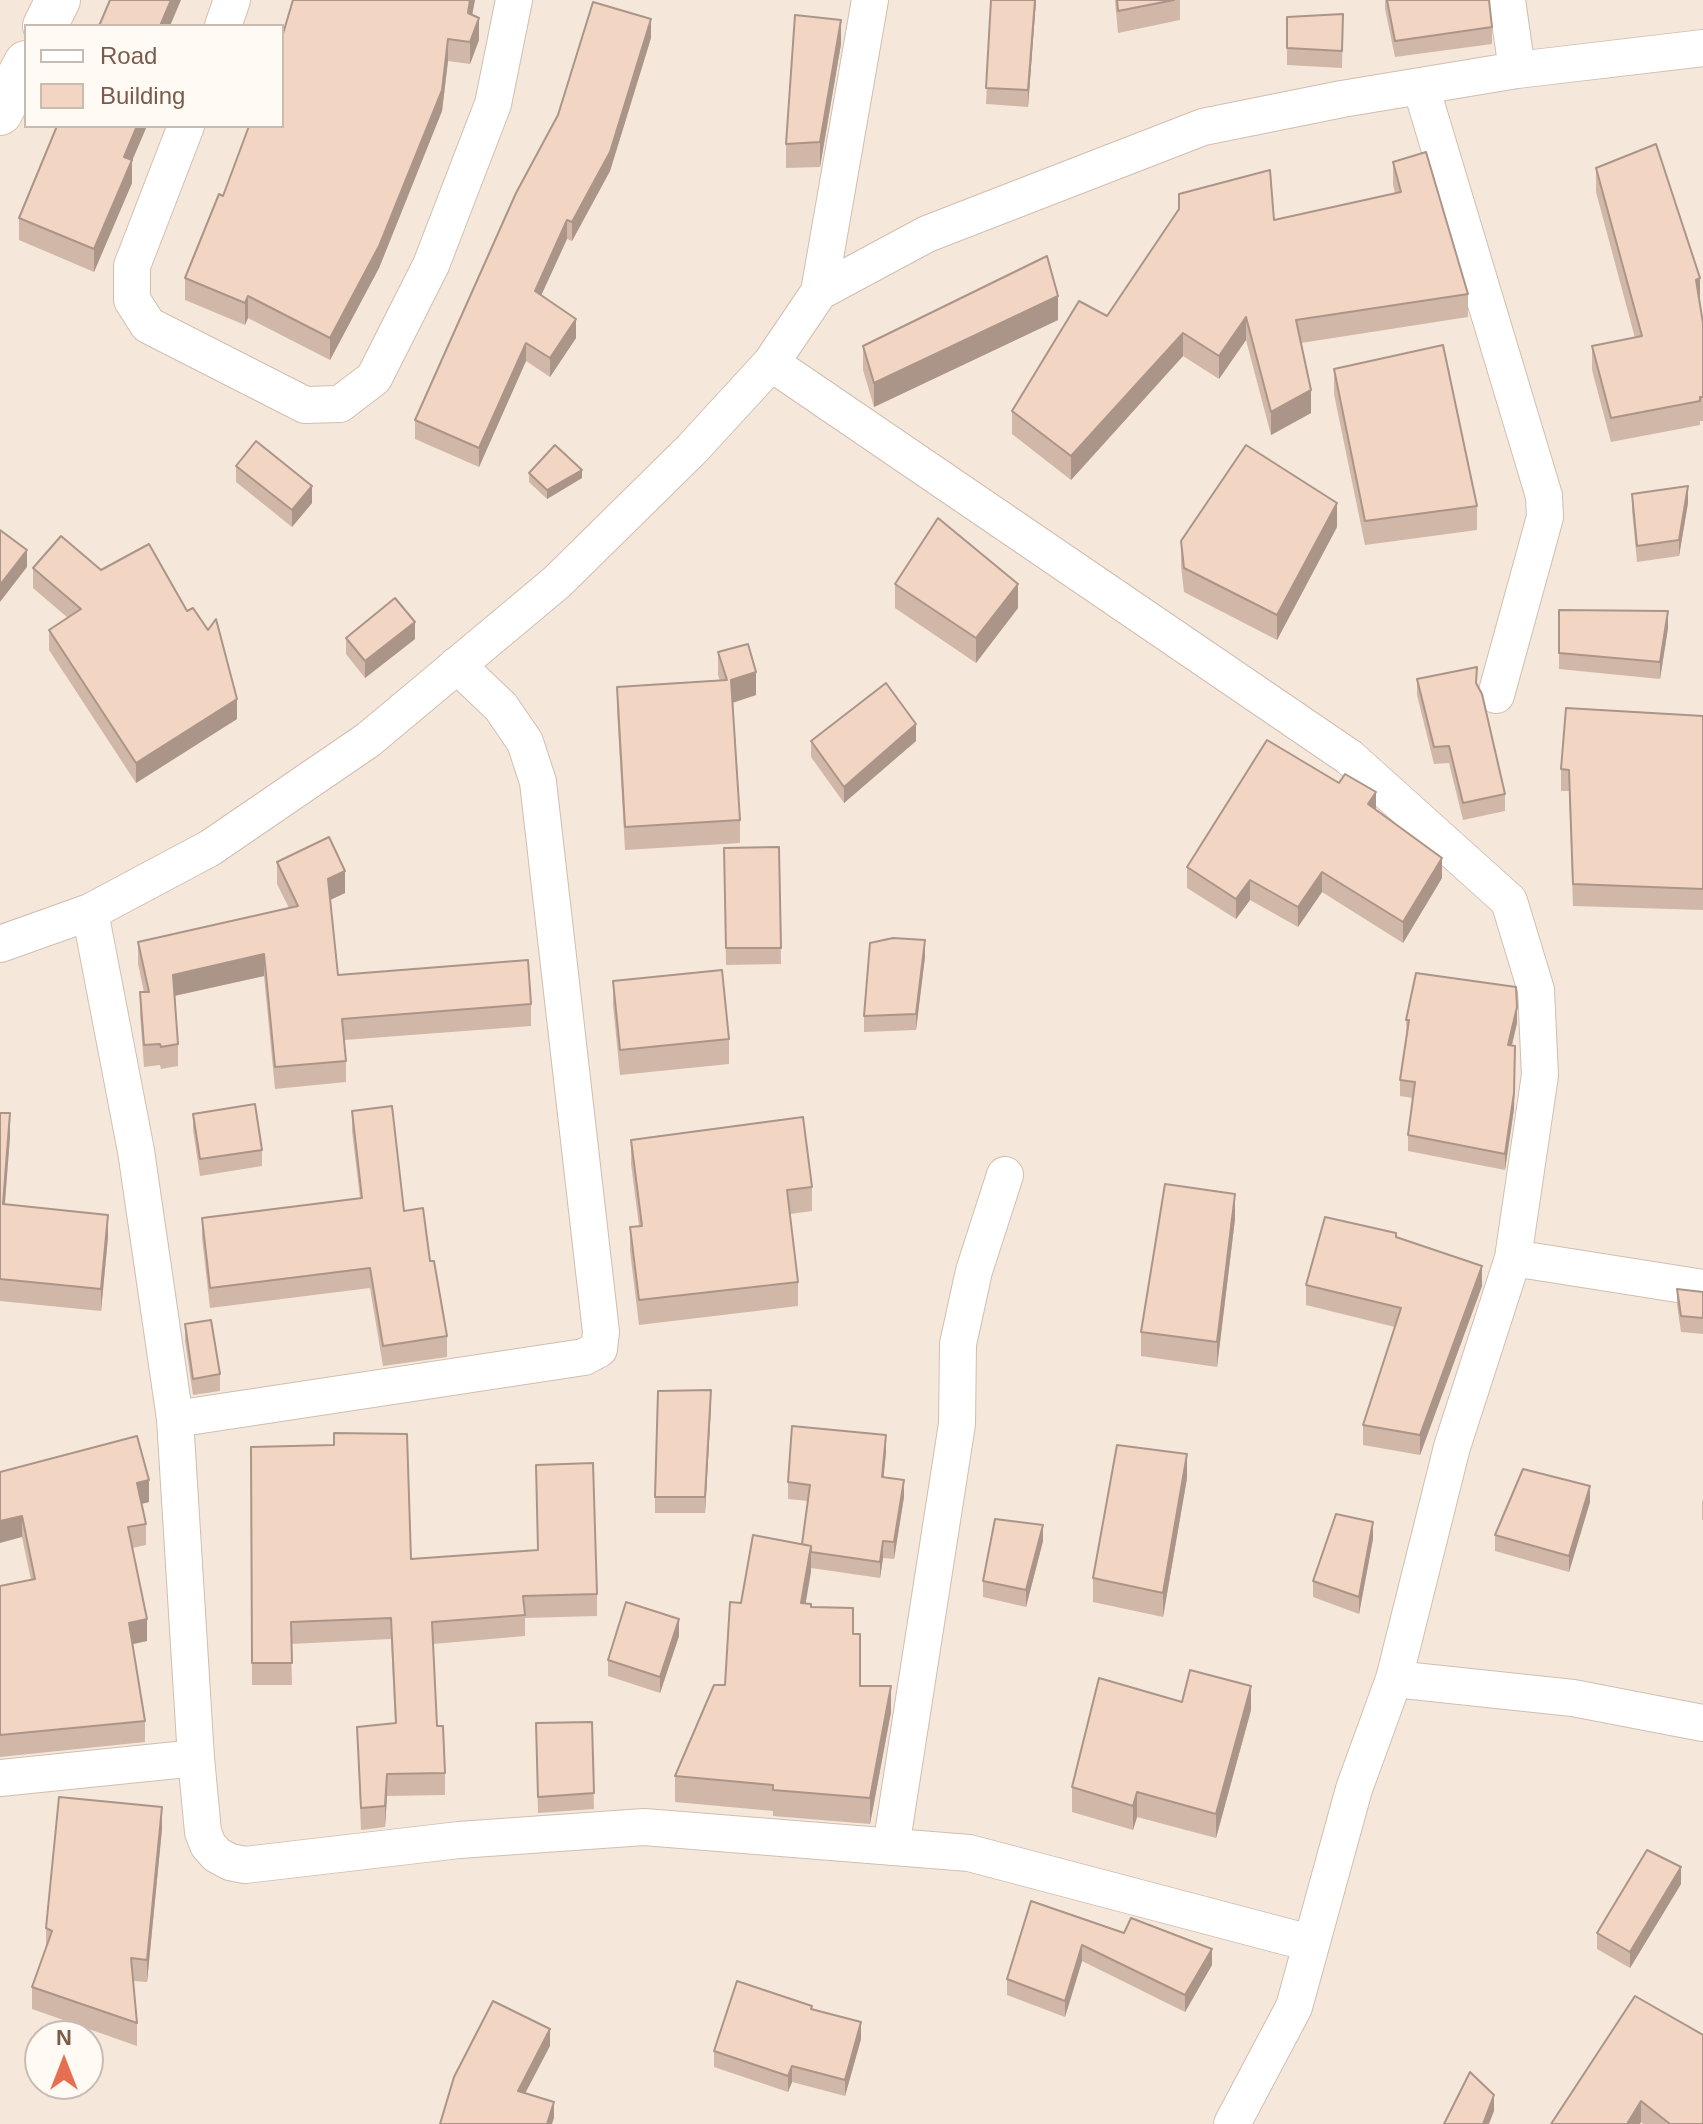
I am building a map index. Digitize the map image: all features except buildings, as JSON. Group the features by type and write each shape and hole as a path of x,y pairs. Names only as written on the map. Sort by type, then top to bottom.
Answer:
{"main road":[{"path":"46,24 58,0"},
{"path":"0,113 24,67"}],"street":[{"path":"224,24 232,0"},
{"path":"185,128 132,266 132,300 148,325 305,405 340,404 374,378 431,265 493,104 514,0"},
{"path":"0,944 90,912 210,848 368,740 557,582 692,449 771,363 819,292 870,0"},
{"path":"1507,0 1517,70"},
{"path":"819,292 927,234 1203,127 1342,99 1517,70 1703,48"},
{"path":"1421,87 1544,496 1545,517 1496,695"},
{"path":"771,363 1349,757 1509,901 1536,990 1540,1075 1513,1258 1452,1447 1394,1679 1354,1789 1294,2007 1232,2124"},
{"path":"175,1419 584,1357 599,1349 601,1332 538,782 525,742 501,707 457,665"},
{"path":"90,912 136,1151 175,1419 203,1832 208,1845 217,1855 245,1865 459,1840 644,1827 969,1853 1310,1943"},
{"path":"891,1847 957,1424 958,1344 974,1271 1005,1175"},
{"path":"1513,1258 1703,1288"},
{"path":"1394,1679 1573,1698 1703,1723"},
{"path":"0,1778 196,1758"}],"shaded area":[{"path":"0,0 1703,0 1703,2124 0,2124"}]}
